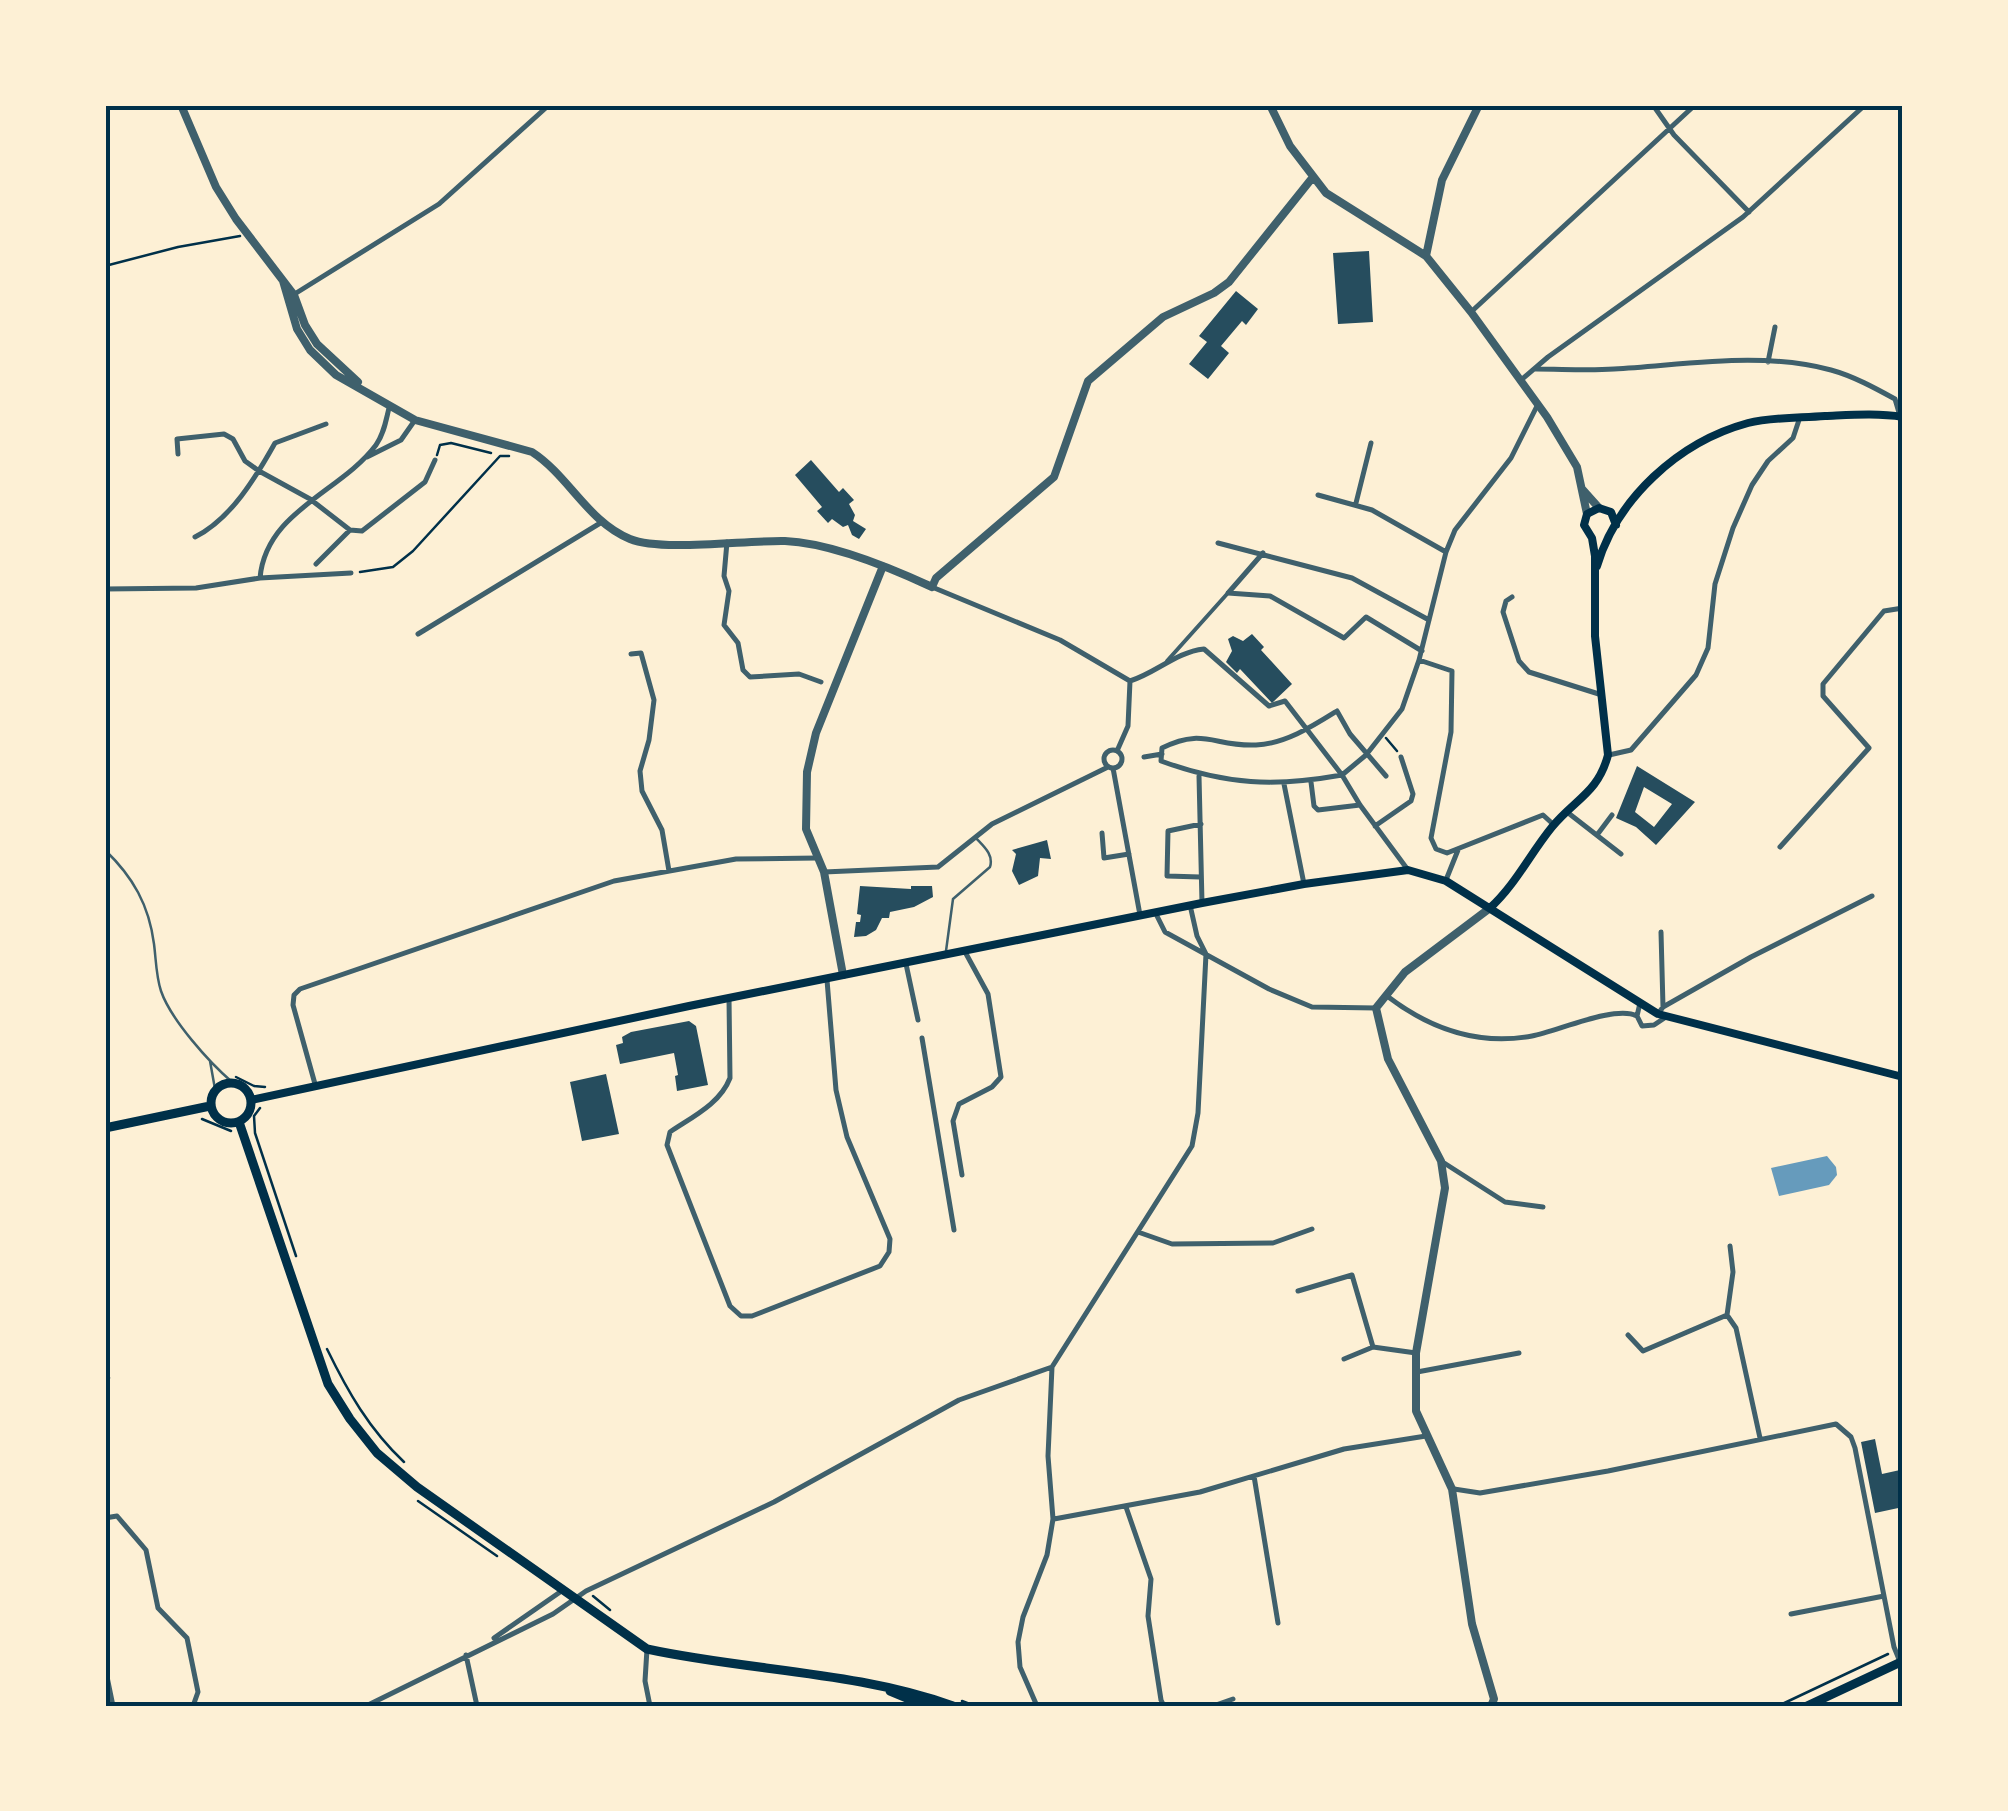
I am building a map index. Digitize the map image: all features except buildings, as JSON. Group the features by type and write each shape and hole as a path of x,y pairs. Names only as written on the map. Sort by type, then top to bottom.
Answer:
{"main road":[{"path":"1596,570 1605,539 1612,534 1630,500 1672,462 1711,437 1758,421 1902,416"},
{"path":"1490,908 1511,888 1554,825 1590,792 1603,773 1608,755 1595,636 1596,570 1592,538 1585,530 1586,514 1630,500"},
{"path":"1603,508 1614,516 1616,525"},
{"path":"1592,538 1605,539"},
{"path":"251,1100 270,1090 316,1084 1202,902 1408,870 1446,880 1640,1003 1903,1077"},
{"path":"231,1078 246,1090 251,1100 249,1113 239,1122 221,1121 210,1106 215,1089 231,1078"},
{"path":"105,1128 210,1106"},
{"path":"239,1122 328,1384 377,1453 417,1487 648,1649 898,1688 957,1703"},
{"path":"1807,1706 1902,1664"},
{"path":"878,1686 926,1706"}],"street":[{"path":"181,105 216,187 246,235 282,281 297,329 322,364 336,376 415,420 516,447 548,462 602,522 642,542 798,542 883,566 1060,640 1130,681"},
{"path":"290,297 439,204 549,105"},
{"path":"1270,105 1277,124 1312,177 1334,200 1426,256 1472,312 1538,404 1576,467 1586,514"},
{"path":"1426,256 1442,180 1479,105"},
{"path":"1653,105 1749,212"},
{"path":"1472,312 1694,105"},
{"path":"1520,380 1749,212 1864,105"},
{"path":"932,587 936,578 1054,476 1088,382 1163,317 1229,282 1312,177"},
{"path":"1768,362 1775,327"},
{"path":"1536,369 1612,369 1694,361 1768,362 1832,370 1895,399 1902,416"},
{"path":"1902,416 1903,400"},
{"path":"1162,751 1162,761 1199,775 1232,782 1284,784 1342,776 1366,754 1402,709 1422,651 1446,552 1458,524 1511,458 1538,404"},
{"path":"365,458 380,438 389,408"},
{"path":"1608,755 1632,750 1696,675 1708,648 1715,584 1733,528 1752,484 1768,460 1793,438 1800,418"},
{"path":"260,578 268,546 310,499 365,458 401,440 415,420"},
{"path":"195,538 209,530 259,471 275,443 326,424"},
{"path":"178,454 177,439 224,434 234,439 245,460 259,471 310,499 350,530 362,530 372,524 425,482 435,460"},
{"path":"1356,504 1371,443"},
{"path":"1582,489 1603,508"},
{"path":"1318,495 1356,504 1446,552"},
{"path":"418,634 602,522"},
{"path":"316,564 350,530"},
{"path":"727,542 724,576 729,591 724,625 738,644 743,670 750,677 800,674 822,682"},
{"path":"1218,543 1352,578 1429,620"},
{"path":"1130,681 1167,661 1263,553"},
{"path":"843,974 824,872 808,838 811,753 883,566"},
{"path":"105,589 196,588 260,578 351,573"},
{"path":"1228,593 1270,596 1344,638 1366,618 1422,651"},
{"path":"1512,597 1506,601 1503,612 1520,660 1529,672 1602,695"},
{"path":"1780,847 1869,748 1823,696 1823,684 1884,611 1903,608"},
{"path":"1167,661 1204,649 1269,706 1285,701 1408,870"},
{"path":"631,654 641,653 654,700 640,771 642,791 662,830 669,871"},
{"path":"1419,660 1452,672 1451,732 1431,838 1436,849 1447,854 1543,815 1554,825"},
{"path":"1122,760 1118,751 1128,726 1130,681"},
{"path":"1144,757 1183,738 1262,745 1309,729 1337,712 1386,776"},
{"path":"1118,751 1105,754 1104,760 1110,768 1140,915"},
{"path":"1375,826 1411,801 1414,794 1400,757"},
{"path":"824,872 932,869 974,836 1122,760 1135,758"},
{"path":"1199,775 1202,902"},
{"path":"1310,781 1318,810 1360,805"},
{"path":"1284,784 1304,884"},
{"path":"1567,812 1620,854"},
{"path":"1597,835 1612,815"},
{"path":"1200,877 1167,876 1168,832 1201,824"},
{"path":"1102,834 1104,858 1129,854"},
{"path":"1446,880 1458,850"},
{"path":"316,1084 293,1004 300,989 614,880 736,860 818,858"},
{"path":"1640,1003 1638,1022 1646,1028 1662,1012 1751,957 1872,896"},
{"path":"1037,1706 1020,1667 1018,1642 1023,1617 1047,1555 1053,1520 1048,1456 1052,1367 1192,1146 1198,1113 1206,954 1190,905"},
{"path":"1155,912 1165,932 1270,989 1312,1007 1376,1008 1404,972 1490,908"},
{"path":"1660,932 1662,1012"},
{"path":"962,1175 953,1121 959,1104 1001,1078 988,994 964,950"},
{"path":"905,962 918,1020"},
{"path":"729,998 727,1086 710,1105 670,1132 667,1145 730,1306 741,1316 752,1316 880,1266 889,1252 890,1239 847,1137 836,1090 827,978"},
{"path":"1387,996 1432,1024 1478,1038 1532,1036 1621,1012 1637,1016"},
{"path":"1376,1008 1388,1060 1441,1162 1445,1188 1416,1353 1416,1411 1452,1489 1472,1624 1494,1698 1490,1706"},
{"path":"922,1038 954,1230"},
{"path":"1441,1162 1505,1202 1543,1207"},
{"path":"1138,1232 1172,1244 1274,1244 1312,1228"},
{"path":"1730,1246 1732,1272 1726,1315 1736,1328 1760,1438"},
{"path":"1298,1291 1352,1275 1373,1348"},
{"path":"1628,1336 1643,1351 1726,1315"},
{"path":"1344,1359 1373,1348 1416,1353"},
{"path":"1414,1372 1519,1354"},
{"path":"366,1706 541,1620 586,1591 774,1502 959,1400 1052,1367"},
{"path":"1452,1489 1480,1493 1498,1490 1657,1463 1836,1424 1851,1437 1896,1651 1902,1664"},
{"path":"1053,1520 1200,1492 1344,1449 1426,1436"},
{"path":"1254,1476 1278,1623"},
{"path":"1126,1507 1150,1580 1148,1616 1164,1706"},
{"path":"105,1518 118,1516 146,1550 158,1608 187,1638 198,1692 194,1706"},
{"path":"488,1643 563,1590"},
{"path":"1791,1614 1884,1596"},
{"path":"648,1649 644,1681 650,1706"},
{"path":"466,1655 476,1706"},
{"path":"105,1667 113,1706"},
{"path":"1213,1706 1233,1700"}],"lane":[{"path":"946,954 952,899 990,866 986,849 974,836"},
{"path":"105,850 132,880 148,910 158,978 168,1006 209,1060 231,1078"},
{"path":"209,1060 215,1089"}],"path":[{"path":"105,266 230,238"},
{"path":"435,460 444,443 500,456 510,456 516,447"},
{"path":"351,573 392,567 412,551 500,456"},
{"path":"1383,735 1400,757"},
{"path":"231,1078 270,1090"},
{"path":"262,1106 254,1116 256,1133 298,1262"},
{"path":"192,1110 194,1119 207,1119 233,1132 238,1139"},
{"path":"326,1348 349,1395 382,1441 410,1468"},
{"path":"105,1360 109,1378 105,1383"},
{"path":"410,1495 498,1557"},
{"path":"592,1595 611,1610"},
{"path":"1778,1706 1896,1651"},
{"path":"957,1703 974,1706"}],"water":[{"path":"1827,1156 1837,1175 1829,1185 1779,1196 1771,1168"}]}
